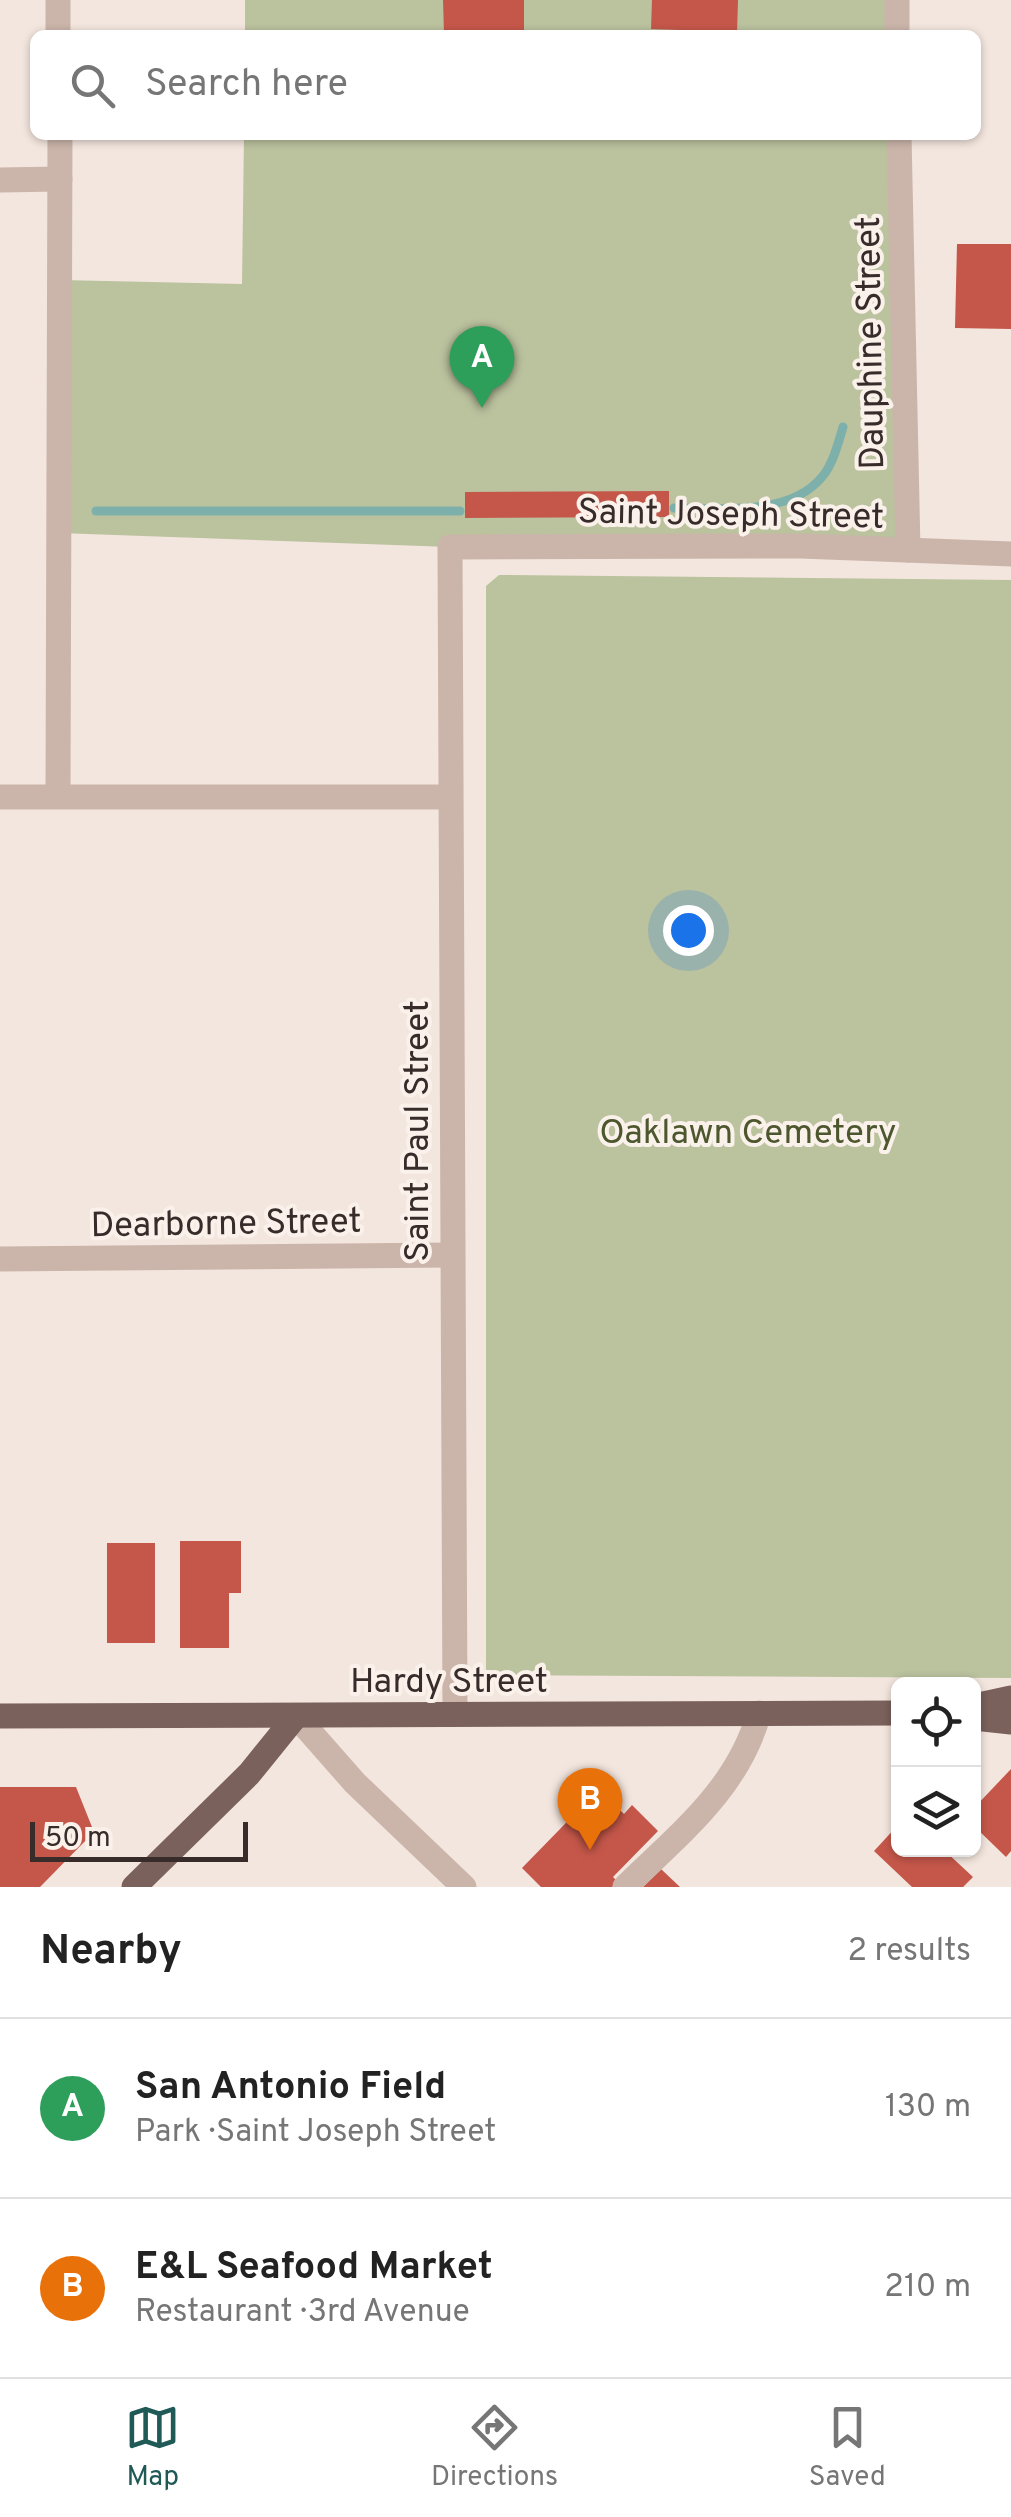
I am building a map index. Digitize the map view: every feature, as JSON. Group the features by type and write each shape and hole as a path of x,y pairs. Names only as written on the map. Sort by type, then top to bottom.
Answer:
{"main road":[{"path":"981,1704 1011,1698"},
{"name":"Hardy Street","path":"0,1716 891,1713"},
{"path":"134,1887 248,1774 296,1716"},
{"path":"981,1719 1011,1722"}],"street":[{"path":"58,0 58,30"},
{"path":"896,0 897,30"},
{"path":"58,796 60,140"},
{"name":"Dauphine Street","path":"900,140 908,550"},
{"path":"0,180 60,179"},
{"name":"Saint Joseph Street","path":"450,547 801,546 1011,554"},
{"name":"Saint Paul Street","path":"450,547 455,1714"},
{"path":"0,797 449,797"},
{"name":"Dearborne Street","path":"0,1259 452,1255"},
{"path":"625,1887 724,1790 743,1761 759,1714"},
{"path":"296,1716 355,1783 464,1887"}],"green space":[{"path":"245,0 897,0 897,30 245,30"},
{"path":"244,140 899,140 908,550 450,547 59,533 60,280 242,284"},
{"name":"Oaklawn Cemetery","path":"499,575 1011,580 1011,1678 486,1675 486,586"}],"building":[{"path":"443,0 524,0 524,30 444,30"},
{"path":"652,0 738,0 737,30 651,29"},
{"path":"957,244 1011,244 1011,329 955,328"},
{"path":"669,491 669,517 465,518 465,492"},
{"path":"180,1541 241,1541 241,1593 229,1593 229,1648 180,1648"},
{"path":"107,1543 155,1543 155,1643 107,1643"},
{"path":"1011,1769 1011,1851 1006,1857 981,1833 981,1801"},
{"path":"0,1787 76,1787 94,1832 40,1887 0,1887"},
{"path":"599,1789 624,1814 632,1805 658,1831 613,1877 618,1882 612,1887 541,1887 522,1868"},
{"path":"891,1833 891,1857 952,1857 973,1877 963,1887 912,1887 874,1851"},
{"path":"661,1869 680,1887 643,1887"}],"waterway":[{"path":"674,508 753,508 791,499 808,490 826,472 843,427"},
{"path":"96,511 460,511"}],"place":[{"name":"San Antonio Field","path":"482,408"},
{"name":"E&L Seafood Market","path":"590,1850"}]}
